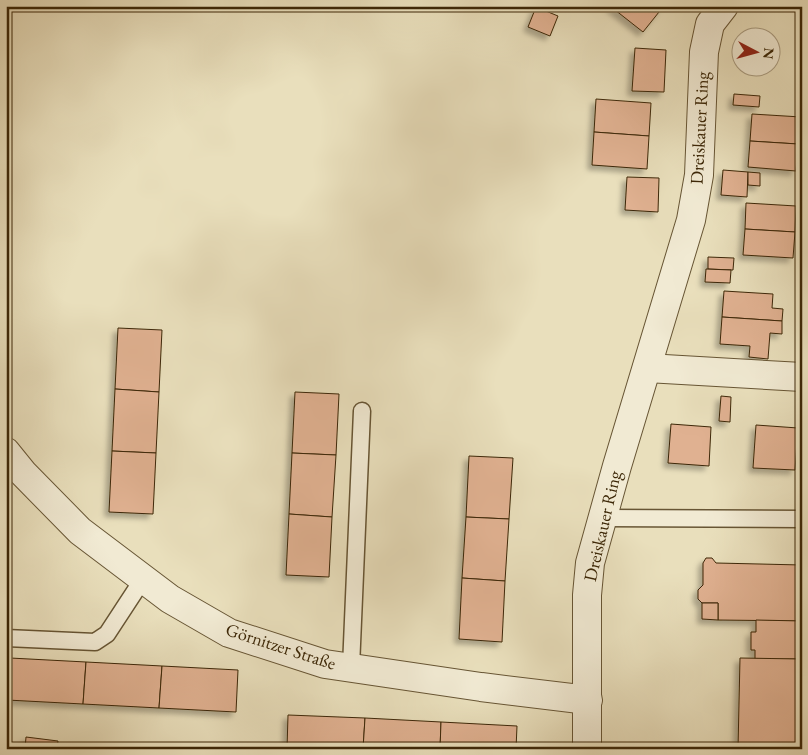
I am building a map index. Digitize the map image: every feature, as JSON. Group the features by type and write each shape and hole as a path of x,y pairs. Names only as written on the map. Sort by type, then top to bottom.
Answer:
{"street":[{"name":"Dreiskauer Ring","path":"587,749 587,595 590,563 691,220 699,175 704,52 710,24 724,6"},
{"path":"646,368 802,377"},
{"name":"Görnitzer Straße","path":"6,452 80,531 170,600 229,632 325,664 481,687 588,700"}],"lane":[{"path":"351,668 362,411"},
{"path":"603,518 802,519"},
{"path":"6,638 95,642 107,634 143,578"}],"building":[{"path":"610,6 663,6 663,7 643,32"},
{"path":"536,7 558,16 550,36 528,27"},
{"path":"635,48 666,50 664,92 632,91"},
{"path":"734,94 760,96 759,107 733,105"},
{"path":"596,99 651,103 649,136 594,132"},
{"path":"752,114 801,117 798,144 750,141"},
{"path":"594,132 649,136 647,169 592,165"},
{"path":"750,141 798,144 796,171 748,167"},
{"path":"723,170 748,172 747,197 721,195"},
{"path":"748,172 760,173 760,186 748,185"},
{"path":"627,177 659,178 658,212 625,210"},
{"path":"746,203 796,206 795,232 745,229"},
{"path":"745,229 795,232 793,258 743,255"},
{"path":"708,257 734,258 733,270 708,269"},
{"path":"706,269 731,270 730,283 705,282"},
{"path":"724,291 773,294 772,308 783,309 782,321 722,317"},
{"path":"722,317 782,321 782,334 770,333 768,359 749,357 750,346 720,344"},
{"path":"118,328 162,330 159,392 115,389"},
{"path":"115,389 159,392 156,453 112,451"},
{"path":"295,392 339,394 336,455 292,453"},
{"path":"721,396 731,397 730,422 719,421"},
{"path":"671,424 711,427 709,466 668,463"},
{"path":"756,425 798,428 795,470 753,468"},
{"path":"112,451 156,453 153,514 109,512"},
{"path":"292,453 336,455 332,517 289,514"},
{"path":"469,456 513,458 509,519 466,517"},
{"path":"289,514 332,517 329,577 286,575"},
{"path":"466,517 509,519 505,581 462,578"},
{"path":"706,558 712,558 716,563 802,565 802,621 718,620 718,603 702,603 698,599 698,590 703,585 703,563"},
{"path":"462,578 505,581 502,642 459,639"},
{"path":"702,603 718,603 718,620 702,619"},
{"path":"756,620 802,621 802,664 800,659 755,659 755,650 751,650 751,632 756,632"},
{"path":"6,657 10,658 7,700 6,700"},
{"path":"10,658 86,662 83,704 7,700"},
{"path":"740,658 800,659 799,749 738,749"},
{"path":"86,662 162,666 159,708 83,704"},
{"path":"162,666 238,670 236,712 159,708"},
{"path":"288,715 365,718 363,749 287,749"},
{"path":"365,718 441,722 440,749 363,749"},
{"path":"441,722 517,726 516,749 440,749"},
{"path":"26,737 58,741 57,749 25,749"}]}
